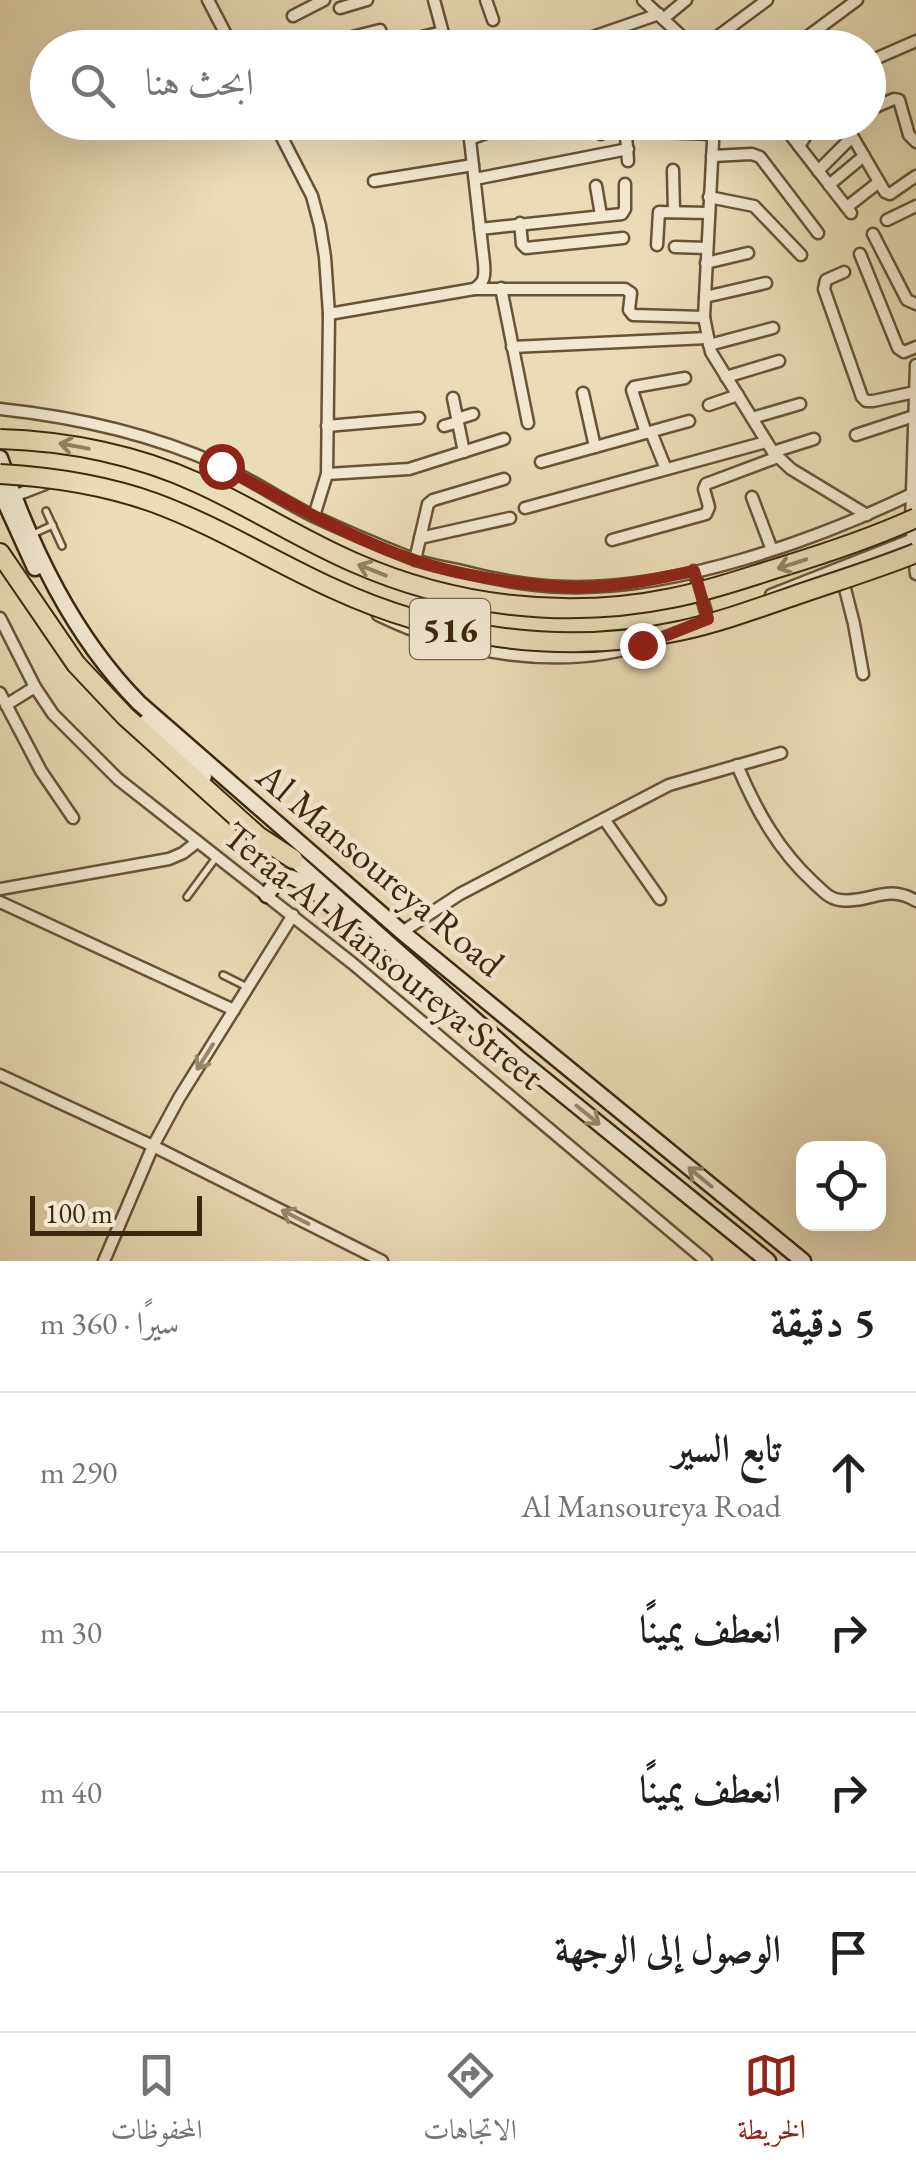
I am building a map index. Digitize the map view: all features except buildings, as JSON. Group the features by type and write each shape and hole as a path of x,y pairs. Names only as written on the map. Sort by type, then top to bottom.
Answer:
{"highway":[{"name":"516","path":"0,438 101,451 150,465 197,482 352,562 390,577 458,596 524,607 617,606 669,599 803,560 916,518"},
{"name":"516","path":"0,474 76,481 154,503 373,606 444,627 501,638 590,641 676,632 719,622 915,557"},
{"path":"0,553 76,664 124,716 258,836 293,859"}],"main road":[{"name":"Al Mansoureya Road","path":"0,458 5,500 78,642 111,686 293,859 518,1058 768,1261"},
{"name":"Al Mansoureya Road","path":"25,538 70,614 114,678 138,703 402,932 802,1261"},
{"path":"267,895 282,877 289,876 372,930"},
{"path":"733,1233 747,1216"}],"street":[{"path":"208,0 224,30"},
{"path":"293,16 324,0"},
{"path":"340,8 367,0"},
{"path":"434,0 442,30"},
{"path":"486,0 492,20"},
{"path":"643,0 675,30"},
{"path":"619,30 661,17 686,0"},
{"path":"726,30 767,0"},
{"path":"816,30 857,0"},
{"path":"886,54 916,42"},
{"path":"886,102 899,100 909,136 916,142"},
{"path":"283,140 312,196 322,242 329,314 327,474 314,516"},
{"path":"470,140 485,275 474,289"},
{"path":"475,180 628,155 626,140"},
{"path":"713,140 704,317 716,363 772,450 791,469 867,515"},
{"path":"795,140 848,210 879,182"},
{"path":"799,146 803,140"},
{"path":"818,171 849,140"},
{"path":"854,140 885,192 890,194 916,176"},
{"path":"712,156 760,157 818,233"},
{"path":"830,185 864,156"},
{"path":"374,182 473,165"},
{"path":"672,170 674,212"},
{"path":"480,228 624,212 625,184"},
{"path":"596,186 601,215"},
{"path":"709,197 754,206 801,255"},
{"path":"888,220 916,206"},
{"path":"657,245 658,212 709,213"},
{"path":"520,223 526,248 623,238"},
{"path":"873,234 907,300 916,304"},
{"path":"674,247 707,248"},
{"path":"706,263 748,253"},
{"path":"860,254 898,348 904,352 916,347"},
{"path":"844,272 826,280 824,289 862,397 873,402 915,392"},
{"path":"704,296 766,283"},
{"path":"329,314 474,289 501,288 625,289 631,294 629,310 633,315 704,317"},
{"path":"501,288 528,423"},
{"path":"512,347 708,342 773,328"},
{"path":"726,377 780,361"},
{"path":"5,500 40,484 84,483 165,511 426,636 477,649 528,655 604,654 642,645 839,568 915,557 916,365"},
{"path":"666,469 632,393 634,387 685,378"},
{"path":"583,393 595,447"},
{"path":"709,406 738,395"},
{"path":"453,398 464,452"},
{"path":"752,418 800,404"},
{"path":"0,408 104,426 167,445 221,466 314,516 415,560 524,584 567,587 644,581 694,571 772,550 914,494"},
{"path":"444,426 473,414"},
{"path":"856,435 914,416"},
{"path":"328,426 419,418"},
{"path":"540,462 689,421"},
{"path":"327,474 409,469 504,439"},
{"path":"525,508 666,469 814,440"},
{"path":"612,540 706,514 706,484 772,450"},
{"path":"415,560 426,509 433,500 504,479"},
{"path":"752,497 772,550"},
{"path":"420,538 510,518"},
{"path":"829,529 863,674"},
{"path":"694,571 708,619"},
{"name":"Teraa Al Mansoureya Street","path":"0,618 35,687 54,714 118,779 423,1021 706,1261"},
{"path":"6,705 35,687"},
{"path":"0,693 41,771 72,818"},
{"path":"402,932 460,894 669,785 780,753"},
{"path":"737,766 771,832 802,872 829,896 844,900 896,892 916,901"},
{"path":"604,818 660,899"},
{"path":"0,888 168,859 197,842"},
{"path":"3,903 234,1010"},
{"path":"120,1261 106,1257 153,1146 293,915"},
{"path":"0,1075 153,1146 382,1261"}],"lane":[{"path":"46,512 62,546"},
{"path":"25,538 52,525"},
{"path":"187,897 217,857"},
{"path":"0,917 3,903"},
{"path":"222,975 248,988"}],"route":[{"path":"221,466 314,516 415,560 484,576 567,587 644,581 694,571 708,619 642,645"}]}
